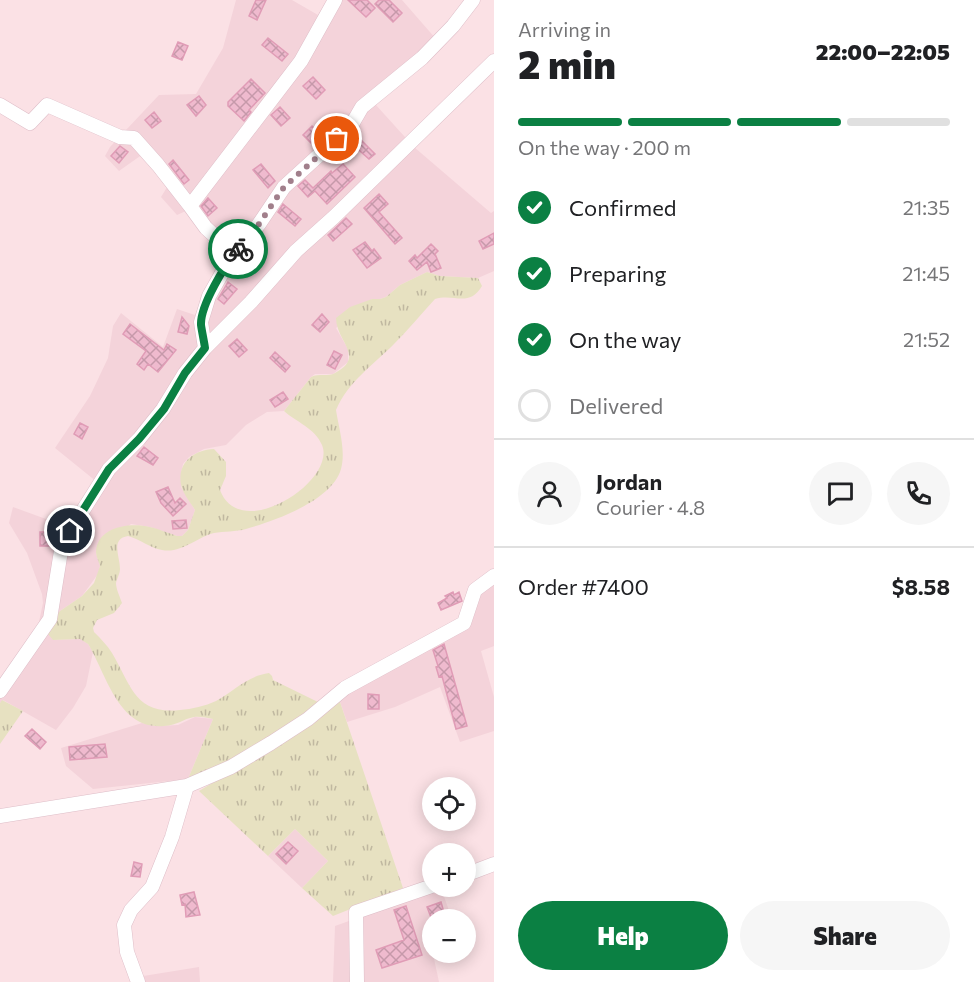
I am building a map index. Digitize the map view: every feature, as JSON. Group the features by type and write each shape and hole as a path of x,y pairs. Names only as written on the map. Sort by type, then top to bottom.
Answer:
{"street":[{"path":"190,206 301,61 335,0"},
{"path":"205,348 201,322 209,296 230,259 259,224 284,187 351,126 362,107 422,58 453,26 473,0"},
{"path":"0,691 50,619 62,551 70,531 109,469 139,439 164,409 185,373 205,348 251,302 296,251 334,218 494,61"},
{"path":"0,105 30,123 47,105 120,137 134,138 158,165 206,228 229,249 230,259"},
{"path":"0,816 187,786 231,767 308,719 345,688 464,623 475,590 494,576"},
{"path":"138,982 127,952 124,925 131,910 152,886 172,837 187,786"},
{"path":"476,871 494,864"},
{"path":"357,982 356,912 422,889"}],"shaded area":[{"path":"236,0 292,0 318,15 327,0 402,0 443,47 375,104 414,147 491,213 494,211 494,271 478,278 440,276 427,272 400,285 386,297 372,299 336,328 348,349 348,362 333,374 315,374 311,377 284,411 267,412 246,425 226,445 204,449 189,457 183,464 181,487 195,510 188,530 182,536 131,524 96,553 100,566 98,574 82,596 60,611 53,640 81,639 93,652 86,686 56,730 3,700 0,703 0,685 37,631 43,603 27,553 9,523 13,507 68,527 97,482 55,448 90,396 108,358 113,326 121,313 163,347 177,309 195,315 223,251 188,210 177,215 161,197 169,184 143,154 119,171 105,156 110,147 159,95 196,94 223,48"},
{"path":"494,570 494,646 481,651 494,697 494,731 460,742 440,687 395,707 347,722 339,699 460,622"},
{"path":"195,717 213,719 188,779 93,789 66,766 61,748 142,723 156,726 178,725"},
{"path":"295,829 328,861 302,888 268,856"},
{"path":"422,895 422,897 444,897 448,909 422,909 422,963 435,963 439,982 333,982 335,926"},
{"path":"199,967 200,982 132,982 131,978"}],"green space":[{"path":"427,272 440,276 478,278 482,286 477,293 466,298 435,299 347,391 336,410 342,447 341,469 326,491 301,508 271,521 242,530 214,533 176,550 158,549 128,536 119,541 117,549 120,571 116,583 122,603 114,613 97,620 93,628 112,653 136,695 144,703 153,708 165,710 198,707 216,701 254,677 269,673 273,680 320,703 229,766 188,779 213,719 194,717 164,726 148,725 135,719 116,698 88,644 80,639 53,640 48,634 54,617 82,596 94,583 100,566 96,554 98,543 109,531 134,525 182,536 188,530 195,510 183,492 180,477 184,464 193,455 214,449 226,462 226,476 220,490 231,505 246,511 265,509 284,501 302,489 315,475 323,459 322,445 315,434 284,411 311,377 335,373 348,361 349,355 336,318 350,307 372,299 386,297 400,285"},
{"path":"339,699 403,888 333,916 302,888 328,861 295,829 268,856 199,791 310,724"},
{"path":"2,700 23,711 0,744 0,703"}],"building":[{"path":"256,0 266,0 257,20 249,16"},
{"path":"348,0 367,0 375,8 366,17"},
{"path":"379,0 389,0 402,13 393,22 375,4"},
{"path":"268,38 288,54 282,61 262,45"},
{"path":"178,42 188,46 182,60 172,56"},
{"path":"313,77 325,90 316,99 303,86"},
{"path":"251,79 265,93 249,110 251,112 244,121 228,106 228,102"},
{"path":"199,96 206,105 196,116 187,105"},
{"path":"280,107 290,118 281,126 271,115"},
{"path":"154,112 161,121 152,128 145,120"},
{"path":"312,126 324,139 315,147 303,135"},
{"path":"355,134 375,154 369,159 352,144 341,155 337,151"},
{"path":"120,146 128,152 119,163 111,156"},
{"path":"173,160 189,180 184,184 169,164"},
{"path":"261,164 275,181 268,188 253,170"},
{"path":"343,164 355,177 327,204 315,191 308,197 298,186 305,180 313,188 331,171 332,173"},
{"path":"379,194 388,204 379,212 402,238 395,244 364,208"},
{"path":"208,198 217,208 208,216 201,206"},
{"path":"283,204 301,219 295,226 278,212"},
{"path":"346,218 352,224 333,241 328,235"},
{"path":"494,233 494,244 483,249 479,241"},
{"path":"365,242 381,258 367,268 353,250"},
{"path":"431,244 438,251 435,254 441,268 431,272 427,262 417,270 409,261 415,255 417,258"},
{"path":"228,282 237,289 224,304 218,299"},
{"path":"322,314 329,322 320,332 312,325"},
{"path":"182,317 189,326 187,334 178,332"},
{"path":"130,324 164,350 167,344 176,350 158,372 148,364 144,370 137,364 146,351 123,334"},
{"path":"237,339 247,350 239,357 229,346"},
{"path":"334,351 342,355 335,369 327,365"},
{"path":"275,352 290,366 285,372 270,358"},
{"path":"283,392 288,399 275,407 270,400"},
{"path":"80,423 88,427 82,439 74,434"},
{"path":"144,447 158,458 153,465 137,456"},
{"path":"168,487 175,503 180,498 186,504 173,516 161,503 156,492"},
{"path":"186,520 187,528 173,529 172,521"},
{"path":"40,532 49,532 49,546 40,546"},
{"path":"453,592 454,595 459,592 462,601 441,610 438,603"},
{"path":"444,644 467,726 456,729 442,676 439,677 436,667 438,666 433,650"},
{"path":"368,694 379,695 379,709 368,709"},
{"path":"32,729 46,742 40,749 25,736"},
{"path":"105,744 107,757 70,760 69,747"},
{"path":"288,842 298,851 286,864 276,854"},
{"path":"134,862 142,864 140,877 131,876"},
{"path":"194,892 200,915 186,917 185,904 182,905 180,895"},
{"path":"441,902 443,909 428,909 427,907"},
{"path":"406,906 422,955 382,968 376,950 404,940 394,910"}],"way so far":[{"path":"238,249 259,224 284,187 337,139"}],"route":[{"path":"70,531 109,469 139,439 164,409 185,373 205,348 201,322 209,296 238,249"}]}
